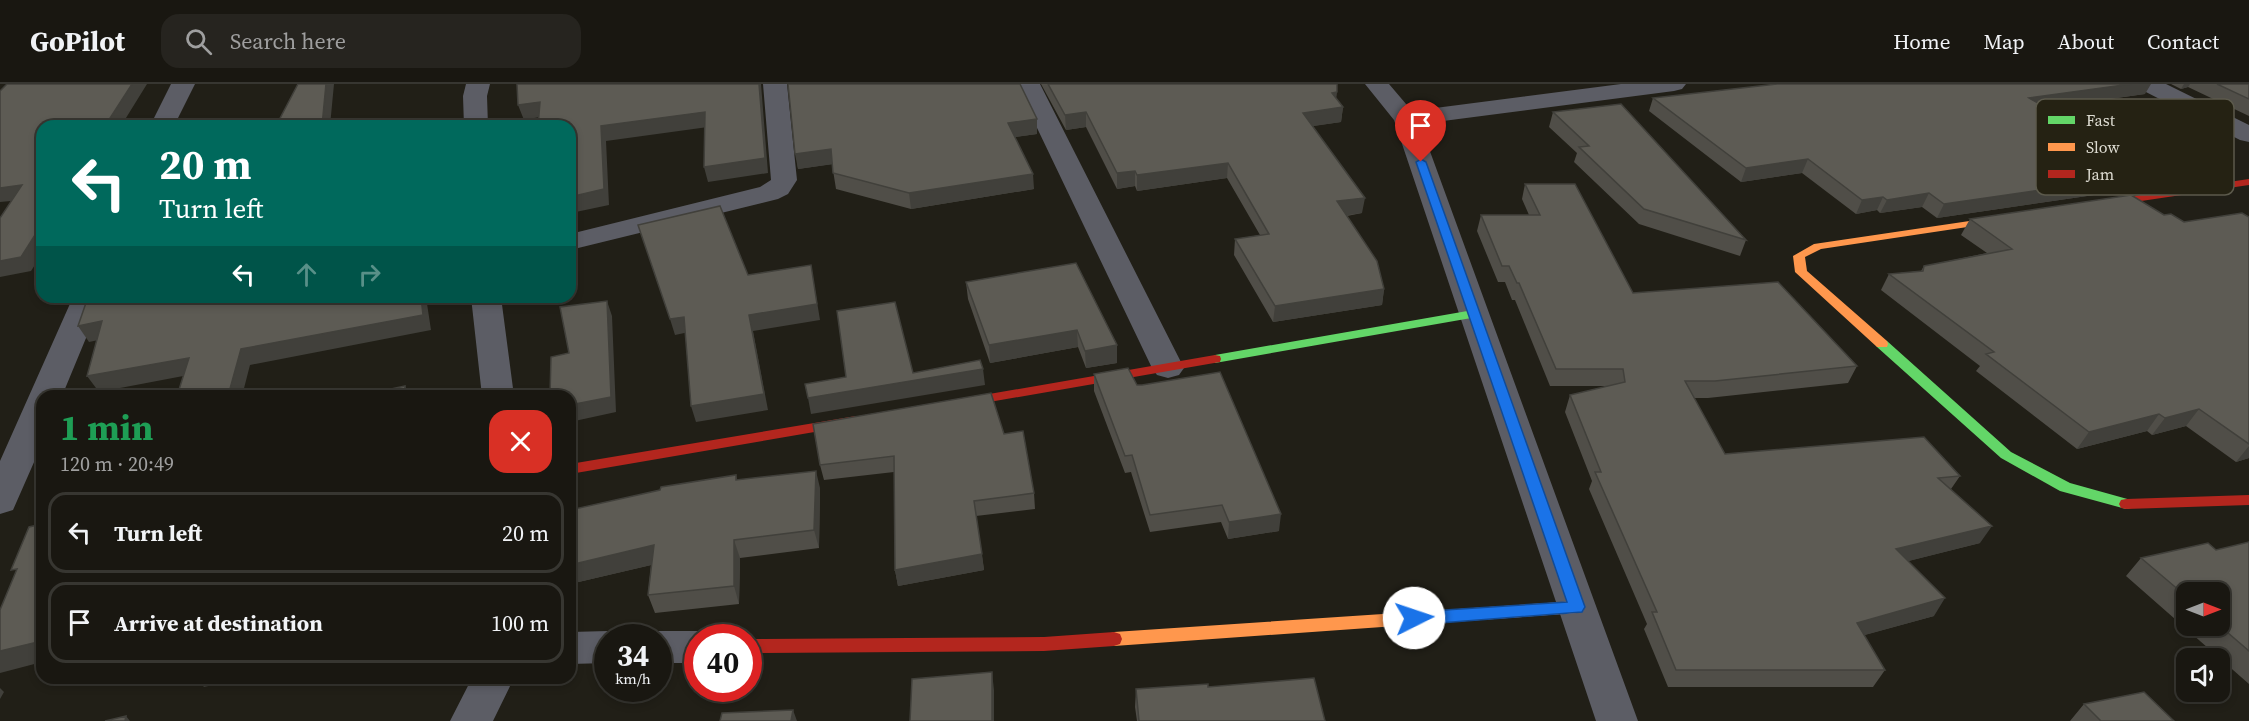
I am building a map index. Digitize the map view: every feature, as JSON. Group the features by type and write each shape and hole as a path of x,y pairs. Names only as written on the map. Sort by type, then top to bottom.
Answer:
{"street":[{"path":"165,120 183,84"},
{"path":"476,120 475,96 478,84"},
{"path":"576,241 769,193 779,188 784,180 775,84"},
{"path":"1028,84 1168,368"},
{"path":"1377,84 1406,119 1617,721"},
{"path":"1406,119 1674,84"},
{"path":"2148,84 2178,99"},
{"path":"2234,127 2249,135"},
{"path":"2234,184 2249,182"},
{"path":"2086,206 2161,195"},
{"path":"2028,215 1818,246 1799,256 1801,272 2006,455 2065,487 2128,504 2249,500"},
{"path":"48,390 85,303"},
{"path":"487,303 497,390"},
{"path":"934,408 1473,314"},
{"path":"576,468 875,417"},
{"path":"0,501 36,418"},
{"path":"762,646 1044,644 1577,607"},
{"path":"576,648 594,648"},
{"path":"471,721 491,684"}],"building":[{"path":"7,84 132,84 109,120 36,120 36,233 21,257 0,261 0,218 22,185 0,188 0,91"},
{"path":"298,84 326,84 323,120 279,120"},
{"path":"517,84 759,84 765,158 704,167 705,112 601,126 604,189 576,196 576,120 538,120 540,102 518,105"},
{"path":"788,84 1020,84 1037,119 1008,123 1033,174 909,193 833,173 831,149 795,154"},
{"path":"1048,84 1337,84 1337,92 1332,93 1343,107 1303,113 1365,198 1337,201 1377,261 1384,289 1275,306 1235,239 1269,234 1228,163 1137,175 1135,171 1117,173 1086,112 1065,115"},
{"path":"1777,84 2131,84 2029,98 2036,102 2036,191 1944,204 1929,193 1887,200 1883,197 1862,200 1808,159 1746,168 1653,98"},
{"path":"2217,84 2249,84 2249,99"},
{"path":"1621,104 1746,240 1644,209 1579,147 1589,146 1553,112"},
{"path":"1525,184 1575,184 1633,293 1778,282 1857,366 1715,381 1685,381 1725,454 1924,437 1960,476 1938,478 1992,526 1896,549 1945,598 1857,623 1885,670 1676,670 1652,612 1657,612 1595,472 1601,472 1570,395 1625,382 1623,369 1556,369 1519,283 1509,266 1502,266 1481,215 1540,215"},
{"path":"2131,195 2164,215 2171,214 2184,222 2242,213 2249,217 2249,444 2199,409 2165,418 2159,414 2089,432 1986,354 1994,352 1889,274 1923,271 1924,266 2012,249 1970,219"},
{"path":"720,206 748,275 811,265 817,304 749,315 764,394 691,406 684,317 670,319 638,225"},
{"path":"1076,263 1117,345 1085,351 1077,330 989,345 966,282"},
{"path":"607,301 611,397 576,404 576,390 550,390 551,357 569,353 560,307"},
{"path":"895,302 913,373 980,360 983,369 808,398 805,384 846,377 837,311"},
{"path":"86,303 422,303 423,315 241,349 230,390 179,390 189,358 87,376 102,321 78,326"},
{"path":"1128,368 1137,385 1220,372 1281,514 1229,522 1222,505 1150,515 1132,455 1125,456 1094,374"},
{"path":"405,386 405,390 387,390"},
{"path":"991,393 1004,434 1023,431 1034,493 974,501 982,554 895,570 894,456 820,465 813,424"},
{"path":"816,471 814,530 734,540 734,586 648,595 654,545 576,564 576,509 660,490 661,487 736,475 736,480"},
{"path":"36,525 36,642 0,651 0,610 17,569 11,570 29,527"},
{"path":"2249,542 2249,651 2230,635 2230,582 2176,582 2176,588 2141,558 2208,543 2216,550"},
{"path":"992,672 992,721 910,721 912,679"},
{"path":"1314,678 1325,721 1139,721 1136,689 1208,684 1208,687"},
{"path":"2144,692 2174,721 2101,721 2084,704"},
{"path":"793,710 791,721 720,721 722,713"},
{"path":"126,716 125,721 105,721"}],"traffic: fast":[{"path":"1215,359 1473,314"},
{"path":"1882,344 2006,455 2065,487 2126,504"}],"traffic: slow":[{"path":"1882,344 1801,272 1799,256 1818,246 2010,218"},
{"path":"1114,639 1577,607"}],"traffic: jam":[{"path":"2234,184 2249,182"},
{"path":"2094,205 2161,195"},
{"path":"949,405 1215,359"},
{"path":"576,468 856,421"},
{"path":"2126,504 2249,500"},
{"path":"762,646 1044,644 1114,639"}],"route":[{"path":"1414,618 1577,607 1421,162"}]}
